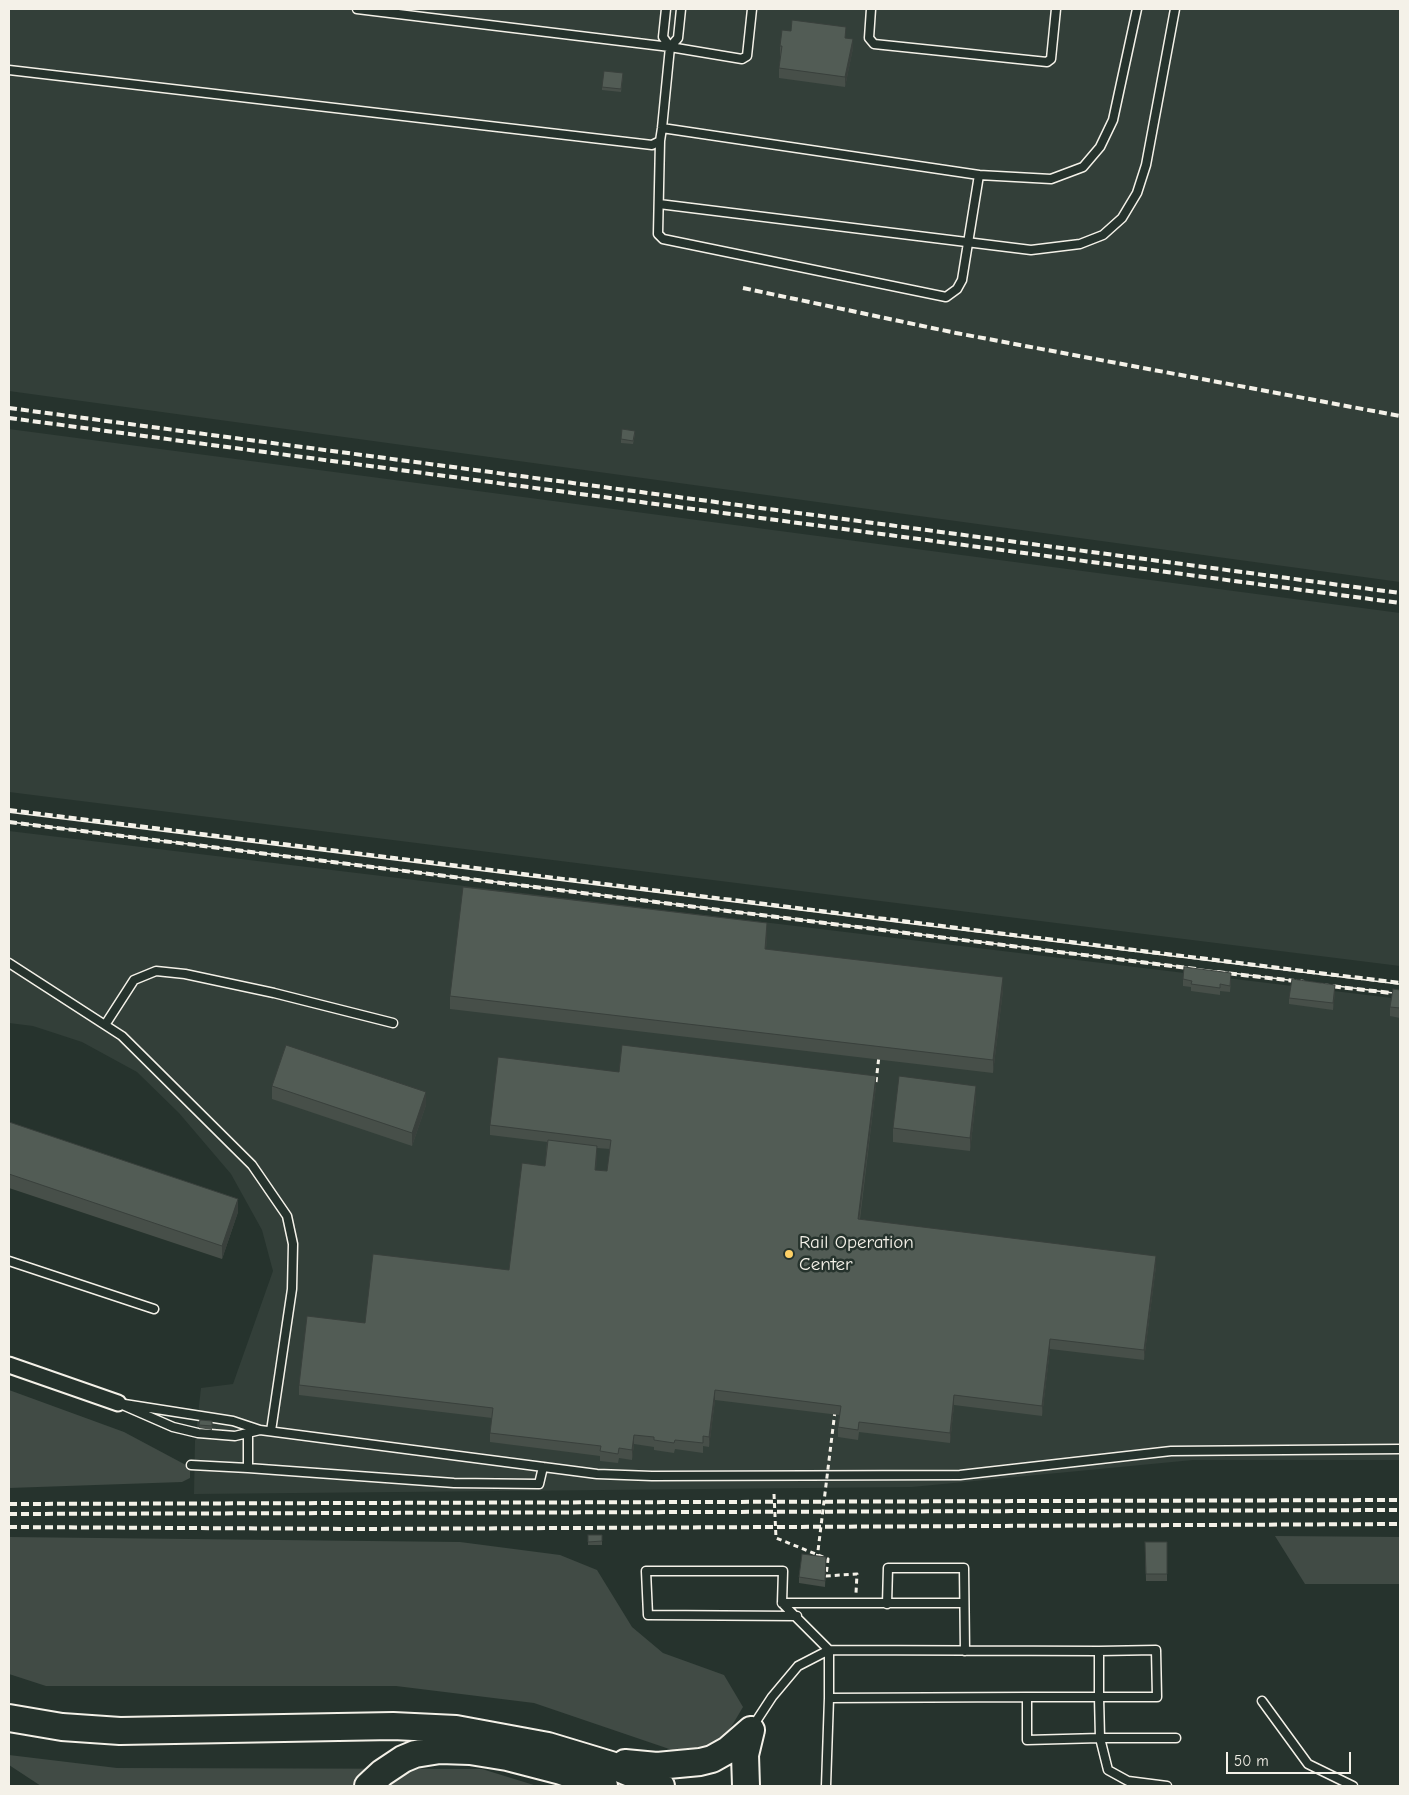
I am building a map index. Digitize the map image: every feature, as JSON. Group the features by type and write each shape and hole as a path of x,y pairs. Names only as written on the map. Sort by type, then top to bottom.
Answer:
{"highway":[{"path":"9,1718 90,1730 168,1731 425,1727 514,1738 581,1755 642,1765 688,1764 720,1755 751,1730"},
{"path":"746,1786 744,1761 751,1730"},
{"path":"368,1786 382,1773 403,1759 415,1754 440,1750 470,1751 515,1759 561,1771 604,1786"},
{"path":"581,1755 661,1786"}],"street":[{"path":"9,1365 118,1403"}],"lane":[{"path":"357,9 670,47 742,59 747,56 752,9"},
{"path":"666,9 664,37 670,47"},
{"path":"681,9 678,38 670,47 660,141 658,234 663,239 946,297 957,289 962,280 979,175"},
{"path":"871,9 869,38 874,44 1047,62 1051,59 1056,9"},
{"path":"662,128 979,175 1051,179 1083,167 1100,147 1114,120 1137,9"},
{"path":"659,204 1031,250 1055,249 1080,244 1103,235 1122,218 1137,193 1146,165 1175,9"},
{"path":"9,70 652,145 660,141"},
{"path":"9,817 1400,989"},
{"path":"9,963 122,1036 252,1165 286,1216 293,1244 292,1290 271,1431"},
{"path":"105,1025 134,980 156,971 185,974 274,993 394,1023"},
{"path":"9,1261 154,1309"},
{"path":"118,1403 173,1427 198,1433 235,1436 260,1430"},
{"path":"118,1403 233,1421 260,1430 543,1467 628,1476 960,1475 1171,1451 1400,1449"},
{"path":"248,1434 248,1468"},
{"path":"191,1465 454,1483 539,1484 543,1467"},
{"path":"887,1604 888,1568 964,1568 965,1651"},
{"path":"782,1603 783,1572 646,1571 648,1615 797,1616"},
{"path":"782,1603 964,1603"},
{"path":"782,1603 829,1650 826,1786"},
{"path":"751,1730 772,1697 798,1666 829,1650 1156,1650 1157,1697 829,1698"},
{"path":"1099,1650 1100,1738 1108,1770 1128,1781 1167,1786"},
{"path":"1028,1697 1027,1740 1176,1738"},
{"path":"1262,1701 1308,1764 1353,1786"}],"path":[{"path":"875,1088 880,1048"},
{"path":"816,1563 836,1405"},
{"path":"774,1494 776,1538 828,1558 826,1576 857,1574 856,1604"}],"shaded area":[{"path":"9,9 1400,9 1400,582 9,391"},
{"path":"9,429 1400,613 1400,966 9,792"},
{"path":"9,831 1400,999 1400,1460 1193,1460 912,1487 194,1494 195,1441 201,1388 233,1384 273,1271 262,1230 231,1174 179,1113 137,1072 82,1042 33,1026 9,1023"},
{"path":"9,1390 124,1432 184,1464 190,1470 190,1478 182,1482 9,1488"},
{"path":"1275,1536 1400,1537 1400,1584 1305,1584"},
{"path":"9,1537 460,1542 560,1555 597,1570 632,1627 663,1653 724,1675 743,1707 724,1739 702,1750 684,1754 534,1703 396,1686 46,1686 9,1674"},
{"path":"9,1755 117,1768 482,1769 537,1786 41,1786 9,1765"}],"building":[{"path":"792,20 846,27 845,38 853,39 845,77 779,68 782,30 791,31"},
{"path":"604,71 623,73 621,89 602,87"},
{"path":"622,429 635,431 633,441 621,439"},
{"path":"463,887 767,923 765,949 1003,977 993,1060 450,996"},
{"path":"1184,967 1231,973 1230,986 1220,984 1220,988 1191,984 1192,981 1183,979"},
{"path":"1292,979 1335,985 1333,1003 1289,998"},
{"path":"1393,989 1400,990 1400,1008 1390,1007"},
{"path":"286,1045 426,1092 412,1133 272,1086"},
{"name":"Rail Operation Center","path":"622,1045 876,1076 858,1219 1156,1256 1144,1350 1050,1339 1042,1406 954,1395 950,1433 859,1422 858,1430 838,1427 841,1406 715,1390 709,1437 703,1436 703,1443 675,1440 674,1443 654,1440 654,1437 634,1435 632,1450 619,1448 618,1454 600,1451 601,1446 490,1433 493,1408 299,1385 307,1316 365,1323 373,1254 509,1270 522,1163 545,1166 548,1140 597,1146 595,1170 607,1171 611,1140 490,1125 498,1057 619,1072"},
{"path":"899,1076 976,1086 970,1138 893,1128"},
{"path":"9,1122 238,1199 222,1246 9,1174"},
{"path":"200,1420 212,1421 212,1426 199,1425"},
{"path":"588,1535 602,1535 602,1541 588,1542"},
{"path":"1145,1542 1167,1542 1167,1574 1146,1574"},
{"path":"802,1554 826,1557 825,1581 799,1577"}],"railway":[{"path":"743,288 956,333 1400,416"},
{"path":"9,408 1400,593"},
{"path":"9,418 1400,603"},
{"path":"9,810 1400,983"},
{"path":"9,822 1197,969"},
{"path":"1217,972 1304,982"},
{"path":"1321,985 1400,994"},
{"path":"9,1504 1400,1500"},
{"path":"9,1514 1400,1510"},
{"path":"9,1527 361,1529 1400,1524"}],"place":[{"name":"Rail Operation Center","path":"789,1254"}]}
